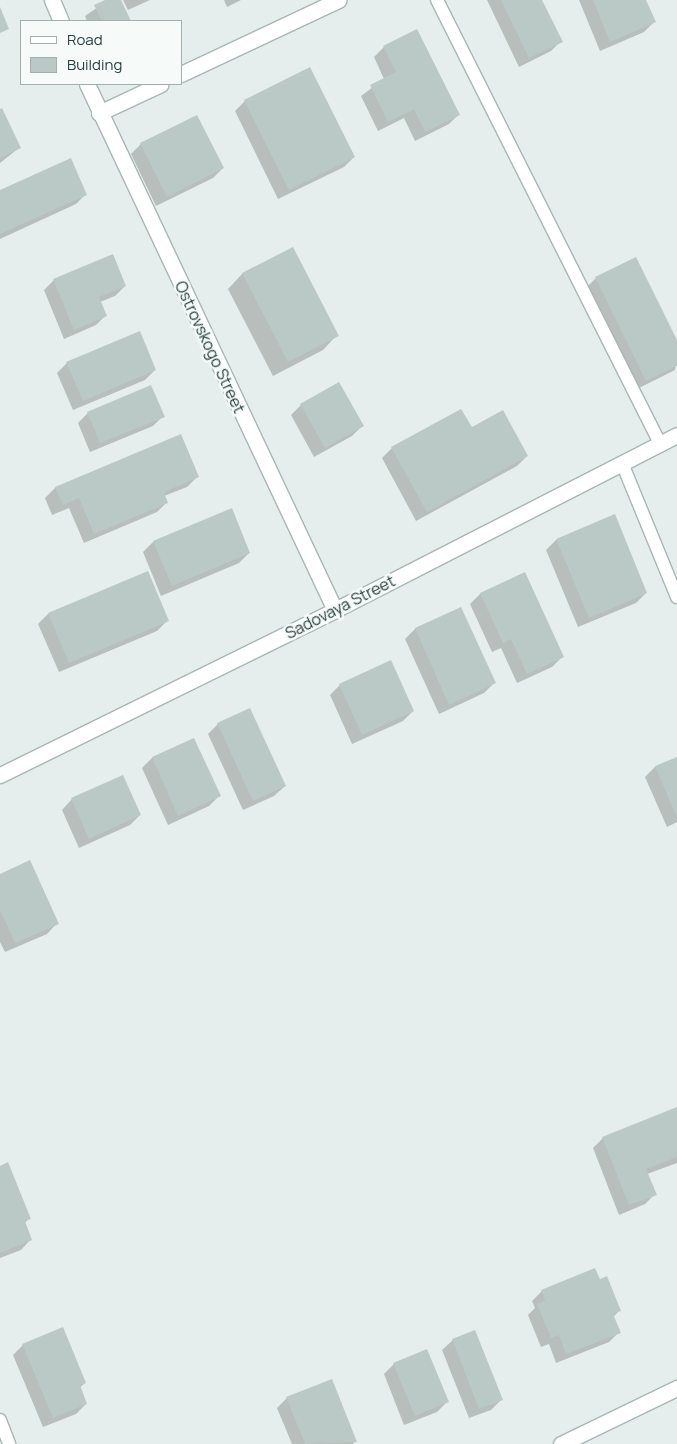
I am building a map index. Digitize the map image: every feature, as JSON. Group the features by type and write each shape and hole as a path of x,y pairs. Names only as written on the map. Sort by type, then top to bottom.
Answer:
{"street":[{"path":"52,0 61,20"},
{"path":"182,74 338,0"},
{"name":"Ostrovskogo Street","path":"87,85 335,610"},
{"path":"99,113 159,85"},
{"name":"Sadovaya Street","path":"0,775 335,610 677,435"},
{"path":"561,1444 677,1388"}],"lane":[{"path":"437,0 660,444"},
{"path":"622,463 677,597"},
{"path":"0,1420 9,1444"}],"building":[{"path":"105,0 121,0 131,20 102,20 94,5"},
{"path":"501,0 542,0 563,42 529,58"},
{"path":"593,0 646,0 656,22 610,42"},
{"path":"0,7 9,29 0,33"},
{"path":"417,29 460,115 425,132 414,109 388,122 370,85 396,72 383,46"},
{"path":"310,67 355,157 289,190 244,100"},
{"path":"2,108 21,148 0,158 0,109"},
{"path":"197,115 224,168 167,197 140,143"},
{"path":"71,158 87,195 0,234 0,190"},
{"path":"293,247 339,336 288,362 242,273"},
{"path":"113,254 126,286 99,297 107,316 74,330 53,279"},
{"path":"636,257 677,340 677,366 646,381 595,277"},
{"path":"140,331 156,370 83,401 66,362"},
{"path":"339,382 364,426 325,448 300,404"},
{"path":"151,385 165,417 100,443 87,412"},
{"path":"461,409 472,427 503,410 528,456 427,512 391,447"},
{"path":"181,434 199,477 164,492 168,503 94,534 79,498 63,505 55,487"},
{"path":"232,508 250,553 172,586 153,541"},
{"path":"615,514 647,593 589,618 556,539"},
{"path":"148,571 169,621 69,663 48,613"},
{"path":"525,572 564,657 527,674 511,639 503,643 480,593"},
{"path":"461,607 496,683 449,705 415,628"},
{"path":"391,660 414,711 362,735 339,684"},
{"path":"250,708 286,786 253,801 217,723"},
{"path":"194,738 221,796 178,816 152,757"},
{"path":"677,757 677,818 655,766"},
{"path":"123,775 141,815 89,839 71,798"},
{"path":"30,860 59,924 15,943 0,910 0,874"},
{"path":"677,1107 677,1157 646,1169 657,1195 629,1205 602,1137"},
{"path":"8,1162 31,1219 25,1221 32,1240 0,1253 0,1166"},
{"path":"595,1268 600,1279 607,1276 621,1311 613,1314 621,1333 566,1354 559,1335 551,1338 537,1304 545,1301 541,1290"},
{"path":"63,1327 86,1383 80,1385 87,1404 53,1418 22,1344"},
{"path":"475,1330 503,1400 479,1409 452,1339"},
{"path":"427,1349 449,1402 415,1416 393,1363"},
{"path":"332,1379 357,1442 305,1444 286,1397"}]}
